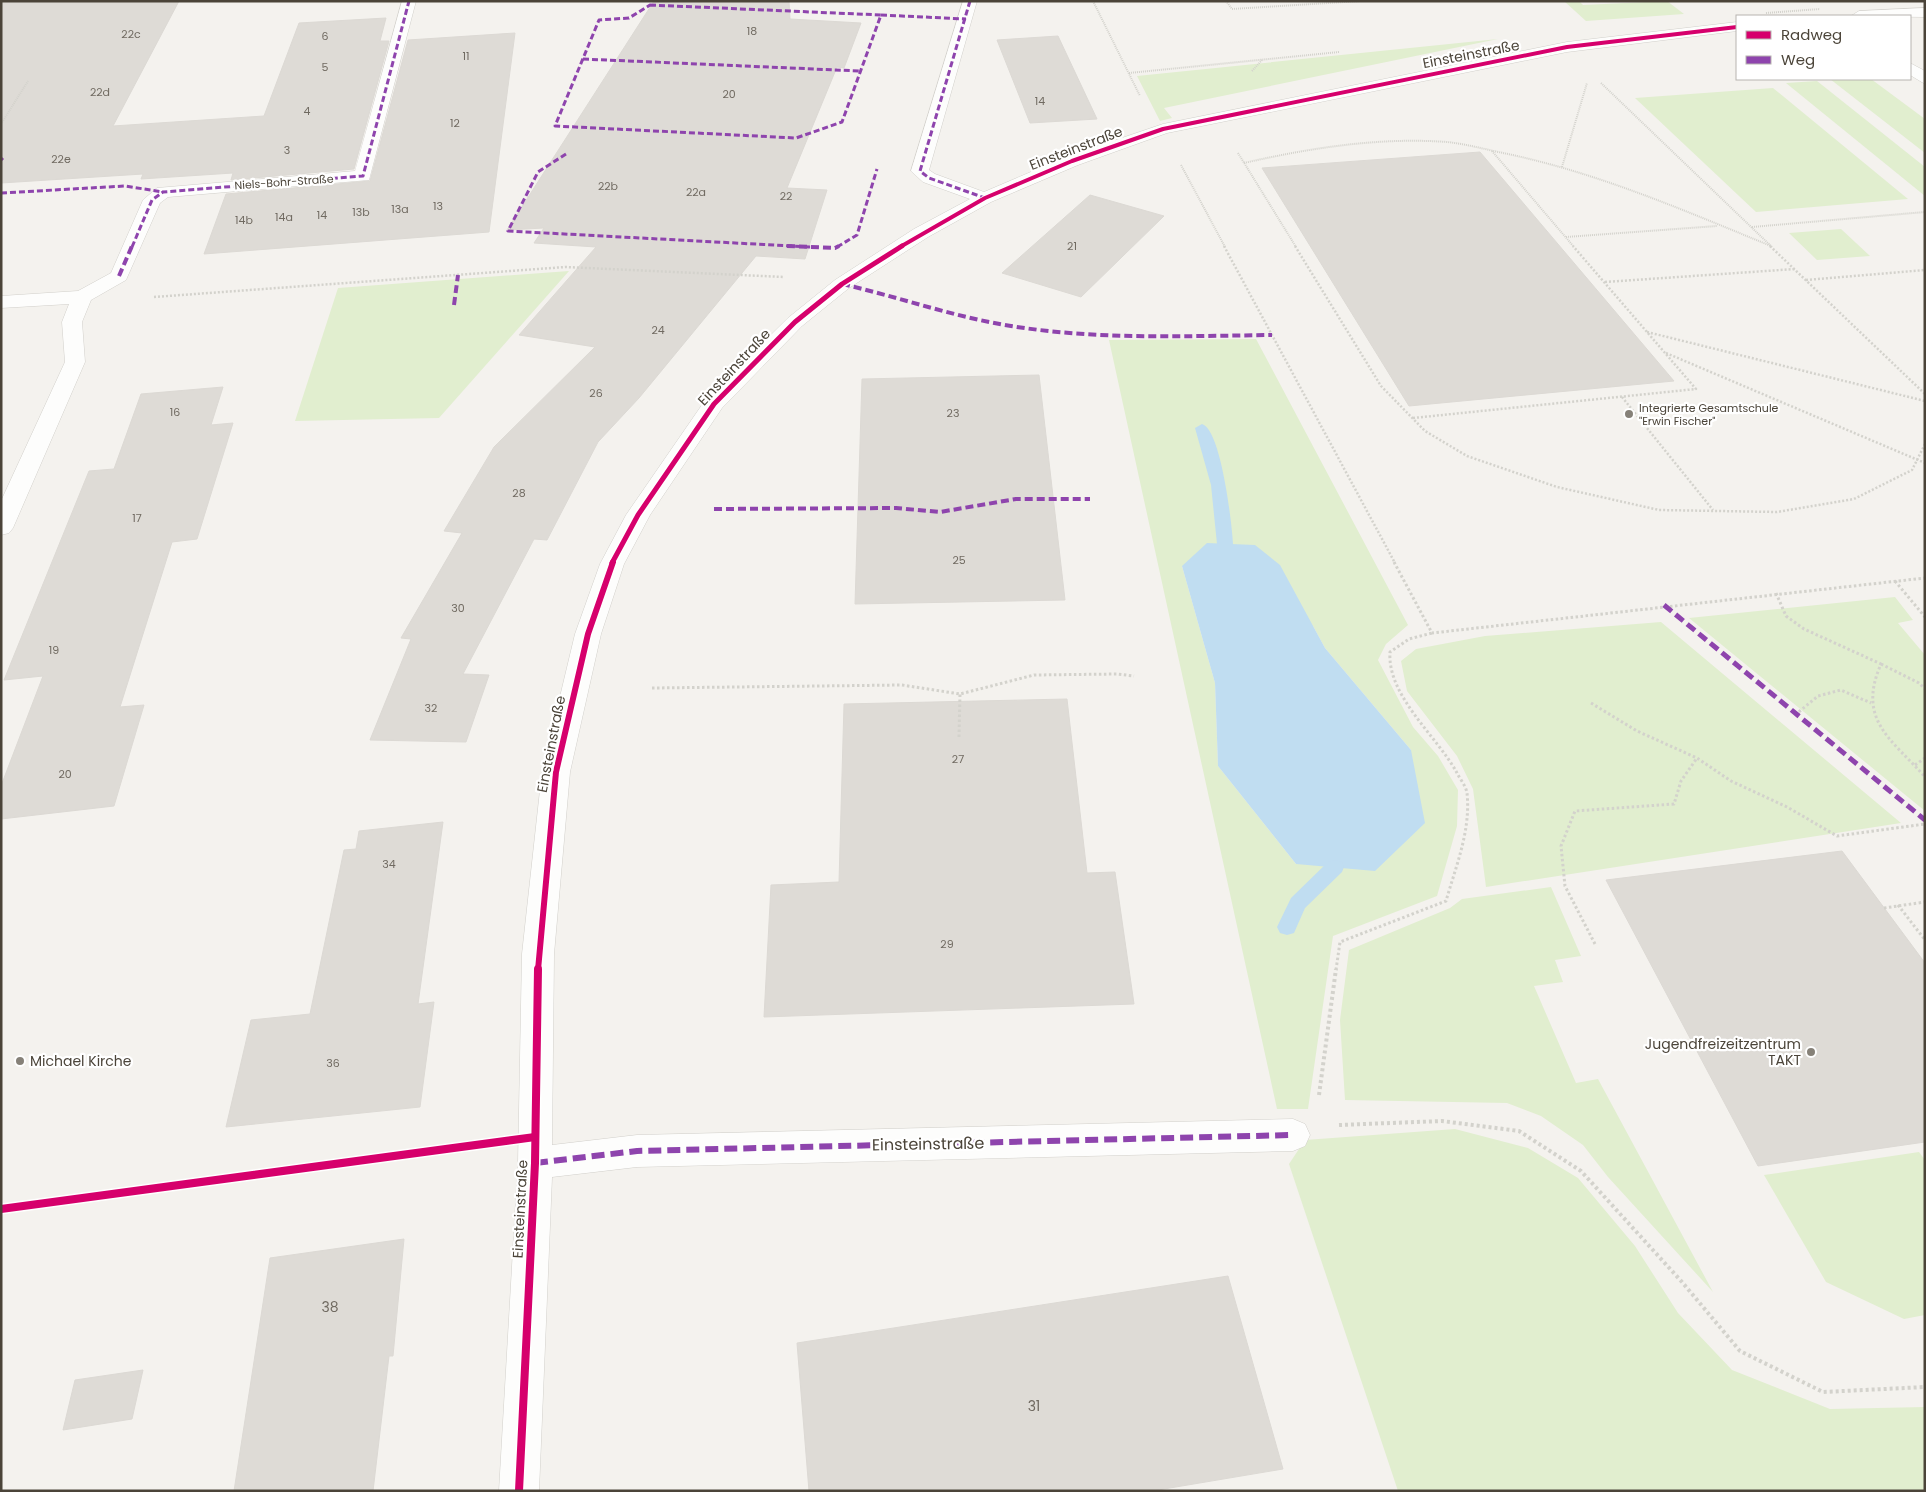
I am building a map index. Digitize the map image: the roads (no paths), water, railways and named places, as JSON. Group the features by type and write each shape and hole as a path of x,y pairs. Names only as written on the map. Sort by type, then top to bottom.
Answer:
{"street":[{"name":"Niels-Bohr-Straße","path":"1,302 82,297 118,276 152,200 163,192 363,176 409,1"},
{"path":"970,1 920,171 929,178 984,198"},
{"path":"1876,15 1925,12"},
{"name":"Einsteinstraße","path":"519,1491 535,1163 538,954 556,772 588,634 612,564 638,515 714,404 794,322 842,284 921,233 984,198 1072,161 1162,129 1567,47 1736,27"},
{"path":"1911,69 1925,79"},
{"path":"1,528 75,362 72,322 82,297"},
{"name":"Einsteinstraße","path":"535,1163 637,1151 1304,1130"}],"water":[{"path":"1207,543 1255,545 1280,565 1325,648 1411,750 1425,823 1375,871 1296,864 1218,766 1215,683 1182,566"}],"waterway":[{"path":"1202,428 1218,485 1225,544"},
{"path":"1287,927 1298,903 1335,867"}],"place":[{"name":"Integrierte Gesamtschule \"Erwin Fischer\"","path":"1629,414"},
{"name":"Jugendfreizeitzentrum TAKT","path":"1811,1052"},
{"name":"Michael Kirche","path":"20,1061"}]}
